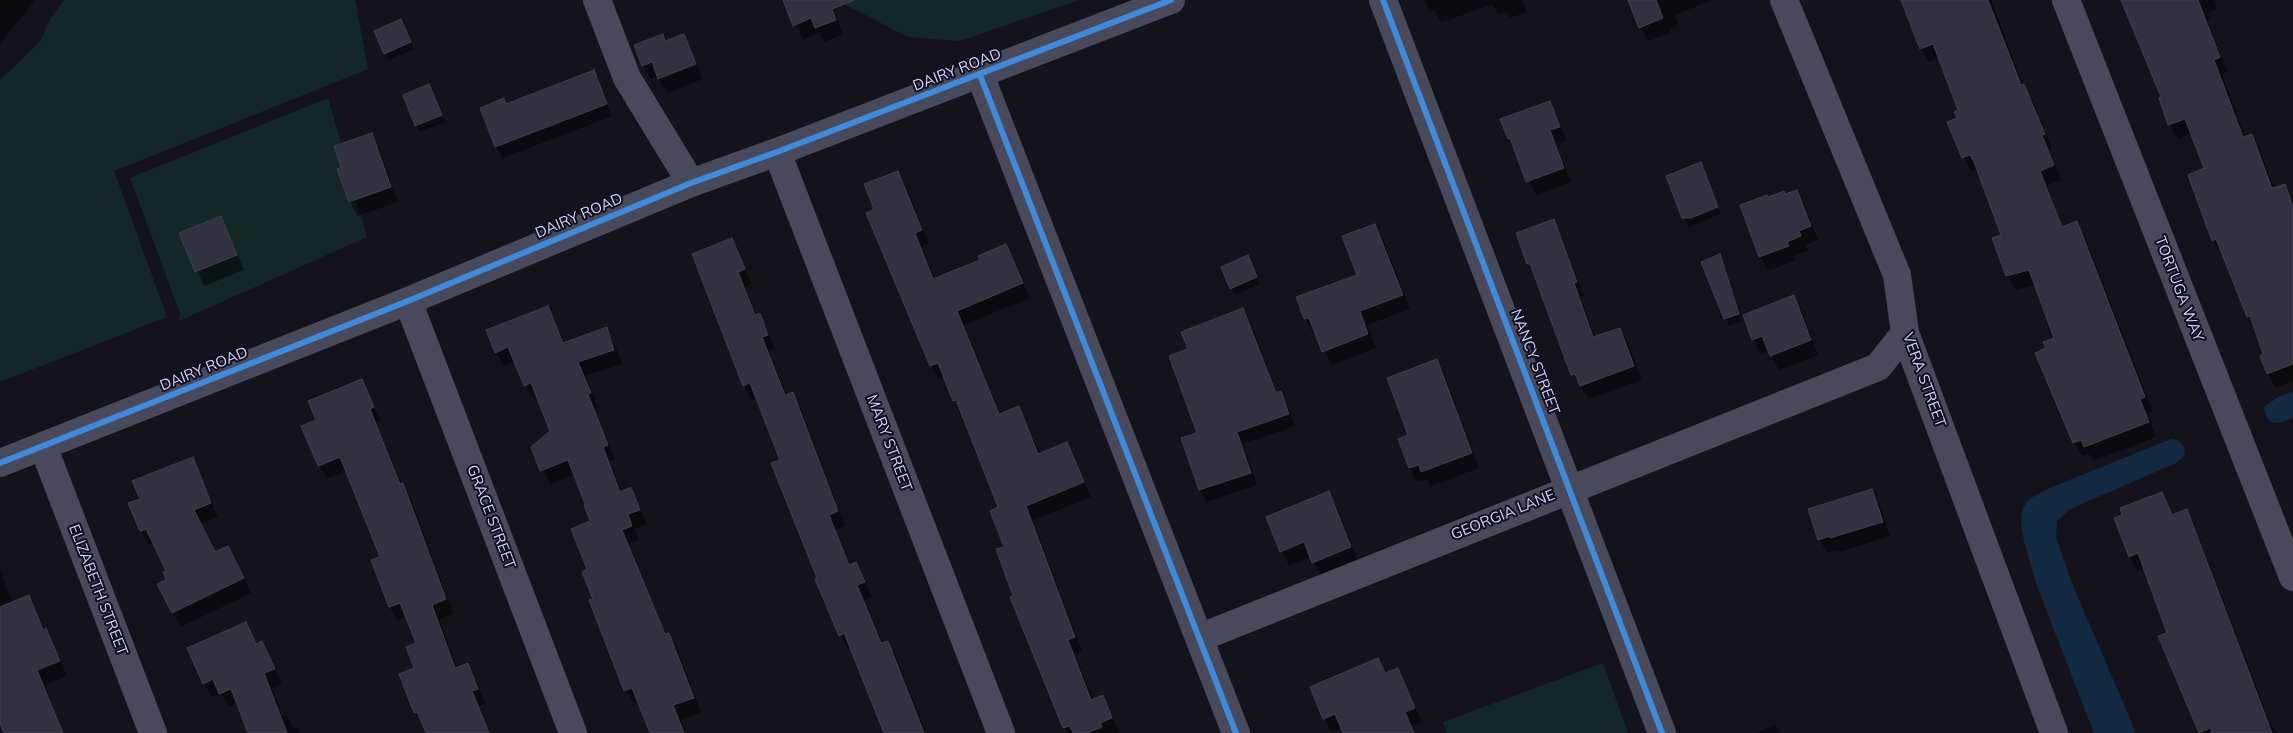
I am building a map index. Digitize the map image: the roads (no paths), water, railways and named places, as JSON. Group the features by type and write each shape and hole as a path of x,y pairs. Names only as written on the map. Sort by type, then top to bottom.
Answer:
{"street":[{"path":"597,0 627,78 691,183"},
{"name":"DAIRY ROAD","path":"0,463 408,301 691,183 980,75 1171,0"},
{"name":"NANCY STREET","path":"1383,0 1662,733"},
{"name":"VERA STREET","path":"1784,0 1897,275 1905,333 2054,733"},
{"name":"TORTUGA WAY","path":"2066,0 2293,577"},
{"path":"980,75 1236,733"},
{"name":"MARY STREET","path":"778,152 1001,733"},
{"name":"GRACE STREET","path":"408,301 573,733"},
{"name":"GEORGIA LANE","path":"1199,638 1570,488 1878,367 1905,333"},
{"name":"ELIZABETH STREET","path":"43,446 153,733"}],"water":[{"path":"2293,392 2293,418 2279,423 2271,422 2266,416 2264,407 2280,396"},
{"path":"2171,439 2178,440 2184,446 2185,455 2176,463 2070,509 2057,521 2056,538 2073,586 2136,733 2094,733 2037,586 2024,541 2021,523 2022,510 2029,499 2052,487"}]}
